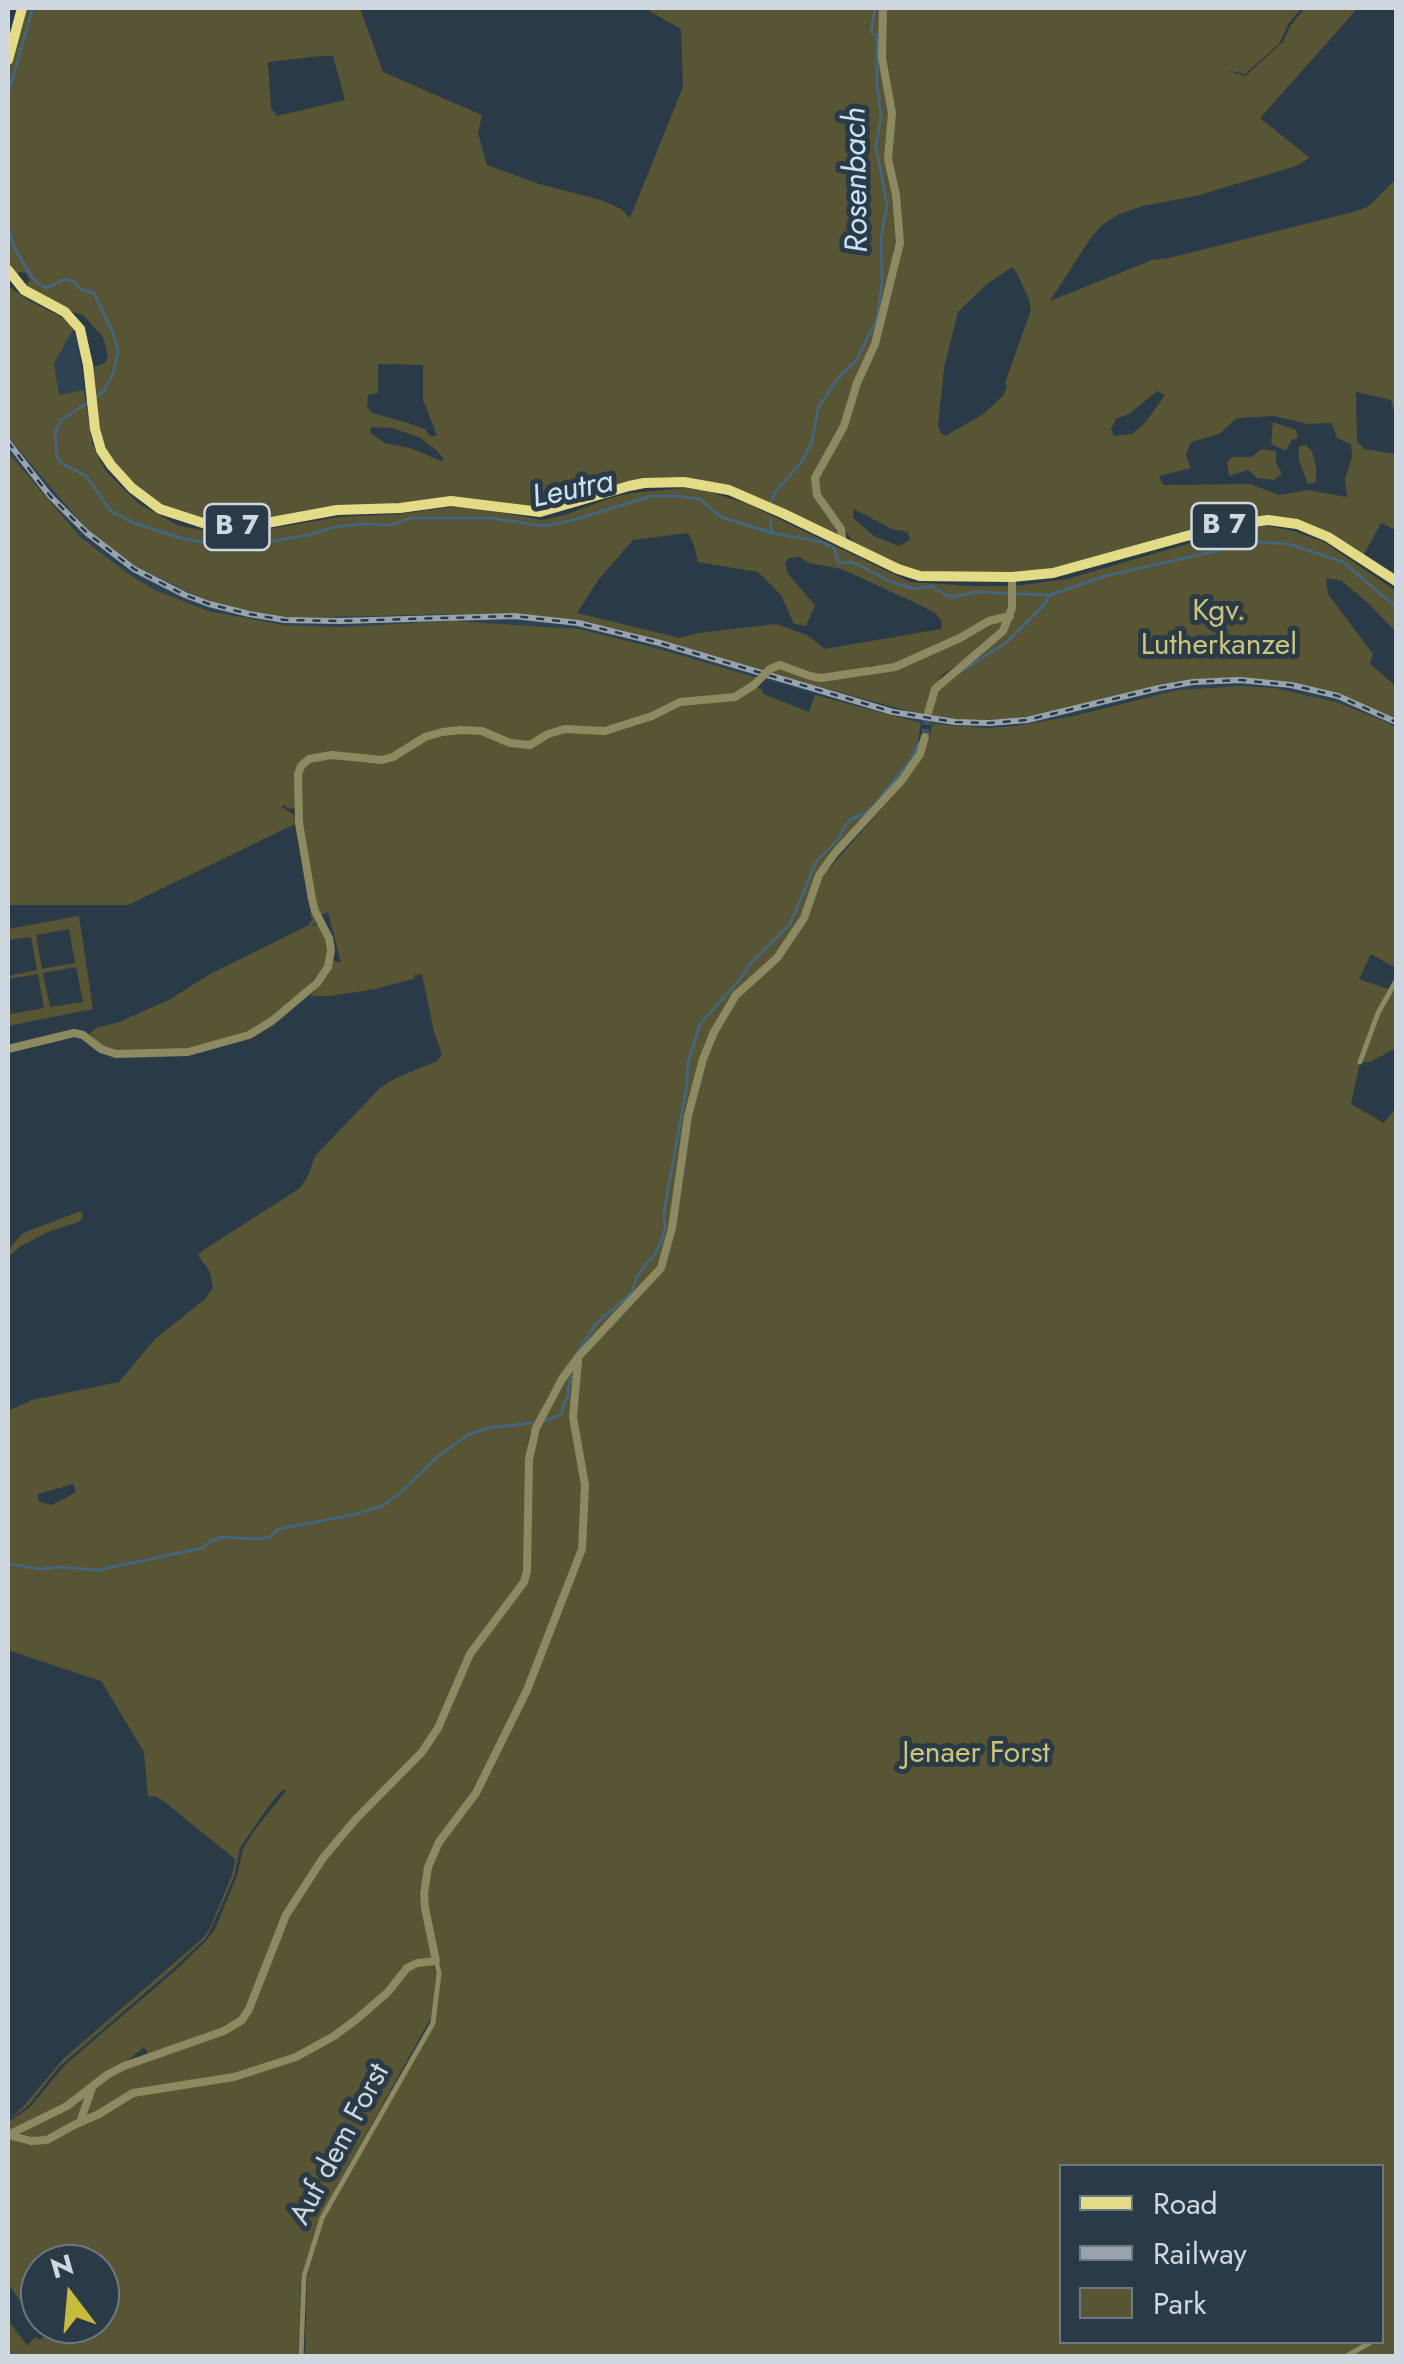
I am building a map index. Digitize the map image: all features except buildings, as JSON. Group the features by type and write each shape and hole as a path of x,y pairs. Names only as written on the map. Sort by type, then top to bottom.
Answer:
{"main road":[{"path":"8,60 22,8"},
{"name":"B 7","path":"11,276 31,295 65,312 76,323 84,342 101,450 111,465 132,488 160,509 209,525 245,527 337,510 451,501 540,512 644,483 684,482 729,490 920,576 1012,583 1255,520 1281,521 1313,530 1396,581"}],"street":[{"path":"843,542 840,529 818,495 815,478 844,426 857,383 875,344 900,243 888,159 892,113 882,58 883,8"},
{"path":"928,712 935,689 998,638 1010,616 1012,583"},
{"path":"8,1049 74,1034 116,1054 188,1052 260,1030 317,982 328,967 331,950 315,911 300,834 298,774 300,766 309,759 332,755 382,760 425,737 461,730 482,731 510,743 530,746 565,729 605,731 680,702 735,697 780,665 822,678 894,667 920,658 994,619 1010,616"},
{"path":"8,2135 67,2106 124,2066 224,2031 242,2020 250,2009 286,1915 323,1858 422,1752 438,1728 470,1654 524,1582 532,1438 562,1379 579,1356 661,1268 672,1228 688,1116 714,1032 736,995 777,958 804,918 819,876 902,780 920,754 925,737"},
{"path":"1360,1062 1378,1013 1396,981"},
{"path":"8,2135 42,2141 133,2093 234,2077 296,2057 358,2019 407,1968 436,1960 425,1908 428,1867 439,1842 476,1793 527,1690 582,1549 586,1485 573,1417 579,1356"},
{"name":"Auf dem Forst","path":"301,2356 304,2276 322,2218 433,2023 439,1973 436,1960"},
{"path":"80,2122 92,2088"}],"shaded area":[{"path":"73,330 84,390 59,395 54,363"},
{"path":"8,437 88,531 285,618 454,614 550,617 621,630 914,714 956,720 1015,719 1177,682 1255,679 1338,695 1396,720 1396,728 1336,702 1304,694 1274,688 1212,687 1144,697 1043,722 955,727 913,722 619,638 549,626 454,622 284,625 208,611 130,575 80,537 8,452"}],"green space":[{"path":"25,8 360,8 383,72 482,115 478,133 487,165 601,200 630,218 683,87 681,29 649,11 651,8 1302,8 1288,24 1280,43 1245,74 1226,70 1245,76 1283,42 1305,8 1358,8 1260,118 1310,158 1296,166 1196,196 1117,215 1090,239 1050,301 1152,260 1357,211 1369,206 1396,179 1396,419 1391,400 1356,392 1357,441 1364,449 1396,454 1396,530 1381,523 1363,556 1328,534 1268,518 1062,567 1011,573 931,574 899,567 854,543 821,498 841,537 783,511 684,480 533,510 466,498 245,524 209,521 173,511 144,494 107,452 91,368 105,363 108,357 103,337 83,315 25,286 30,280 26,273 18,272 18,276 8,263 8,71","holes":["333,56 345,100 277,116 271,108 268,62","1012,267 1031,310 1003,396 982,415 945,436 938,426 944,368 958,312","378,364 423,365 423,400 437,436 372,413 367,407 368,395 378,393","1157,391 1165,395 1132,434 1114,436 1111,429 1116,419 1129,414","1273,416 1308,424 1332,423 1337,438 1351,444 1352,457 1345,479 1347,497 1308,490 1279,495 1250,484 1163,485 1159,476 1191,468 1186,455 1191,442 1219,434 1237,418","371,427 392,428 419,437 444,459 385,443 370,433","854,509 892,529 908,532 910,540 899,546 874,536 853,518"]},
{"path":"8,286 71,326 73,330 54,363 59,395 84,390 92,443 105,470 138,503 177,525 244,533 339,517 452,507 542,520 632,493 704,490 748,504 910,582 1009,586 1009,609 966,634 885,667 872,665 821,677 781,664 764,672 621,630 550,617 454,614 285,618 210,603 136,566 88,531 8,437","holes":["688,533 698,562 758,572 781,595 794,624 806,626 815,605 788,574 785,563 789,558 799,557 809,563 842,569 924,607 936,614 942,622 941,629 825,649 807,635 776,624 680,638 577,613 599,579 633,540"]},
{"path":"1273,422 1296,430 1298,437 1286,451 1271,444"},
{"path":"1306,445 1316,467 1316,482 1308,484 1299,460 1299,446"},
{"path":"1261,449 1276,451 1276,463 1282,474 1274,480 1257,478 1248,470 1229,476 1227,463 1232,457 1252,457"},
{"path":"8,452 80,537 155,590 208,611 284,625 340,627 454,621 579,629 758,678 740,693 692,698 605,729 574,727 534,742 511,741 483,729 441,730 382,758 332,753 303,761 295,808 282,807 293,814 297,823 128,905 8,905"},
{"name":"Kgv. Lutherkanzel","path":"1267,526 1324,542 1396,591 1396,632 1342,581 1326,578 1328,594 1373,654 1370,664 1396,686 1396,720 1338,695 1255,679 1177,682 1015,719 932,717 938,691 1005,634 1016,603 1015,586 1067,579 1239,529"},
{"path":"1003,617 1002,630 942,675 932,692 926,716 769,673 780,667 804,676 895,668"},
{"name":"Jenaer Forst","path":"1239,686 1274,688 1336,702 1396,728 1396,968 1371,954 1359,979 1396,995 1396,1048 1370,1062 1360,1062 1351,1104 1384,1123 1396,1108 1396,2356 305,2356 307,2277 324,2219 434,2023 441,1974 426,1894 429,1872 441,1843 484,1782 528,1692 583,1550 589,1486 577,1396 573,1396 572,1416 584,1485 578,1548 524,1689 480,1781 436,1842 427,1865 419,1895 433,1959 405,1966 355,2018 295,2054 234,2075 132,2091 99,2112 83,2117 97,2087 124,2067 243,2022 252,2009 288,1916 324,1858 423,1754 440,1730 473,1655 525,1582 529,1560 531,1445 555,1394 549,1394 529,1436 523,1581 470,1653 436,1728 420,1752 321,1857 284,1915 240,2019 223,2029 149,2055 144,2047 76,2098 8,2133 8,2122 29,2108 66,2064 206,1941 237,1876 243,1849 286,1791 283,1789 268,1807 240,1848 234,1877 205,1939 59,2067 28,2106 8,2120 63,2059 203,1938 232,1875 235,1859 166,1803 155,1796 148,1797 144,1752 101,1681 8,1650 8,1411 32,1400 119,1382 155,1339 213,1288 210,1272 198,1255 300,1188 315,1156 380,1088 437,1061 442,1054 422,974 375,989 310,996 326,977 333,960 341,963 328,912 319,916 315,904 300,822 302,767 326,757 383,762 426,739 461,732 481,733 509,745 530,747 556,734 605,733 680,703 735,699 753,687 809,712 815,695 921,723 916,753 901,778 831,854 821,868 827,871 905,782 930,737 932,724 985,728 1073,716 1178,690","holes":["73,1484 76,1492 51,1505 38,1501 38,1494"]},
{"path":"310,910 317,922 310,927 318,924 327,940 326,966 302,992 248,1033 187,1049 118,1052 103,1047 89,1034 169,1000 210,974 309,925"},
{"path":"79,916 93,1009 8,1026 8,999 11,1014 44,1008 38,974 8,979 37,970 31,937 8,940 8,929","holes":["69,929 75,963 42,969 36,935","76,967 83,1002 50,1007 43,973"]},
{"path":"81,1211 79,1222 50,1231 8,1257 8,1250 23,1233"},
{"path":"433,1964 436,1974 432,2016 320,2217 301,2276 298,2356 8,2356 8,2320 20,2336 20,2344 120,2344 120,2244 20,2244 20,2301 8,2284 8,2138 42,2143 134,2095 234,2079 335,2038 408,1969"},
{"path":"90,2092 76,2120 42,2140 15,2135"}],"waterway":[{"name":"Leutra","path":"8,94 33,8"},
{"name":"Rosenbach","path":"771,503 812,442 818,408 838,378 856,361 877,319 882,282 881,238 887,205 876,146 881,116 877,36 871,31 875,8"},
{"name":"Leutra","path":"8,227 14,247 39,284 46,288 65,279 94,293 118,351 113,374 96,397"},
{"name":"Leutra","path":"89,402 62,419 55,432 57,457 85,475 111,511 134,523 211,544 261,543 334,527 390,525 411,518 491,518 544,526 651,496 678,496 700,499 721,517 772,533 822,542 834,548 839,563 851,562 891,582 915,589 931,586 954,597 975,592 1050,595 1105,576 1256,542 1289,544 1343,562 1396,607"},
{"name":"Rosenbach","path":"770,520 772,533"},
{"path":"957,674 1007,642 1049,596"},
{"path":"578,1352 595,1325 632,1292 636,1279 662,1240 688,1062 700,1024 749,965 790,924 816,862 851,819 866,813 876,803 912,758 919,742"},
{"path":"545,1421 562,1414 571,1377"},
{"path":"8,1564 98,1570 203,1548 222,1537 270,1537 278,1529 352,1515 382,1506 468,1435 487,1428 532,1423"}],"tunnel":[{"path":"925,737 928,713"}],"railway":[{"path":"8,442 50,496 87,533 134,569 185,595 249,614 285,620 340,621 514,616 578,623 660,643 893,712 955,722 1027,720 1159,688 1240,680 1291,685 1338,696 1396,722"}]}
